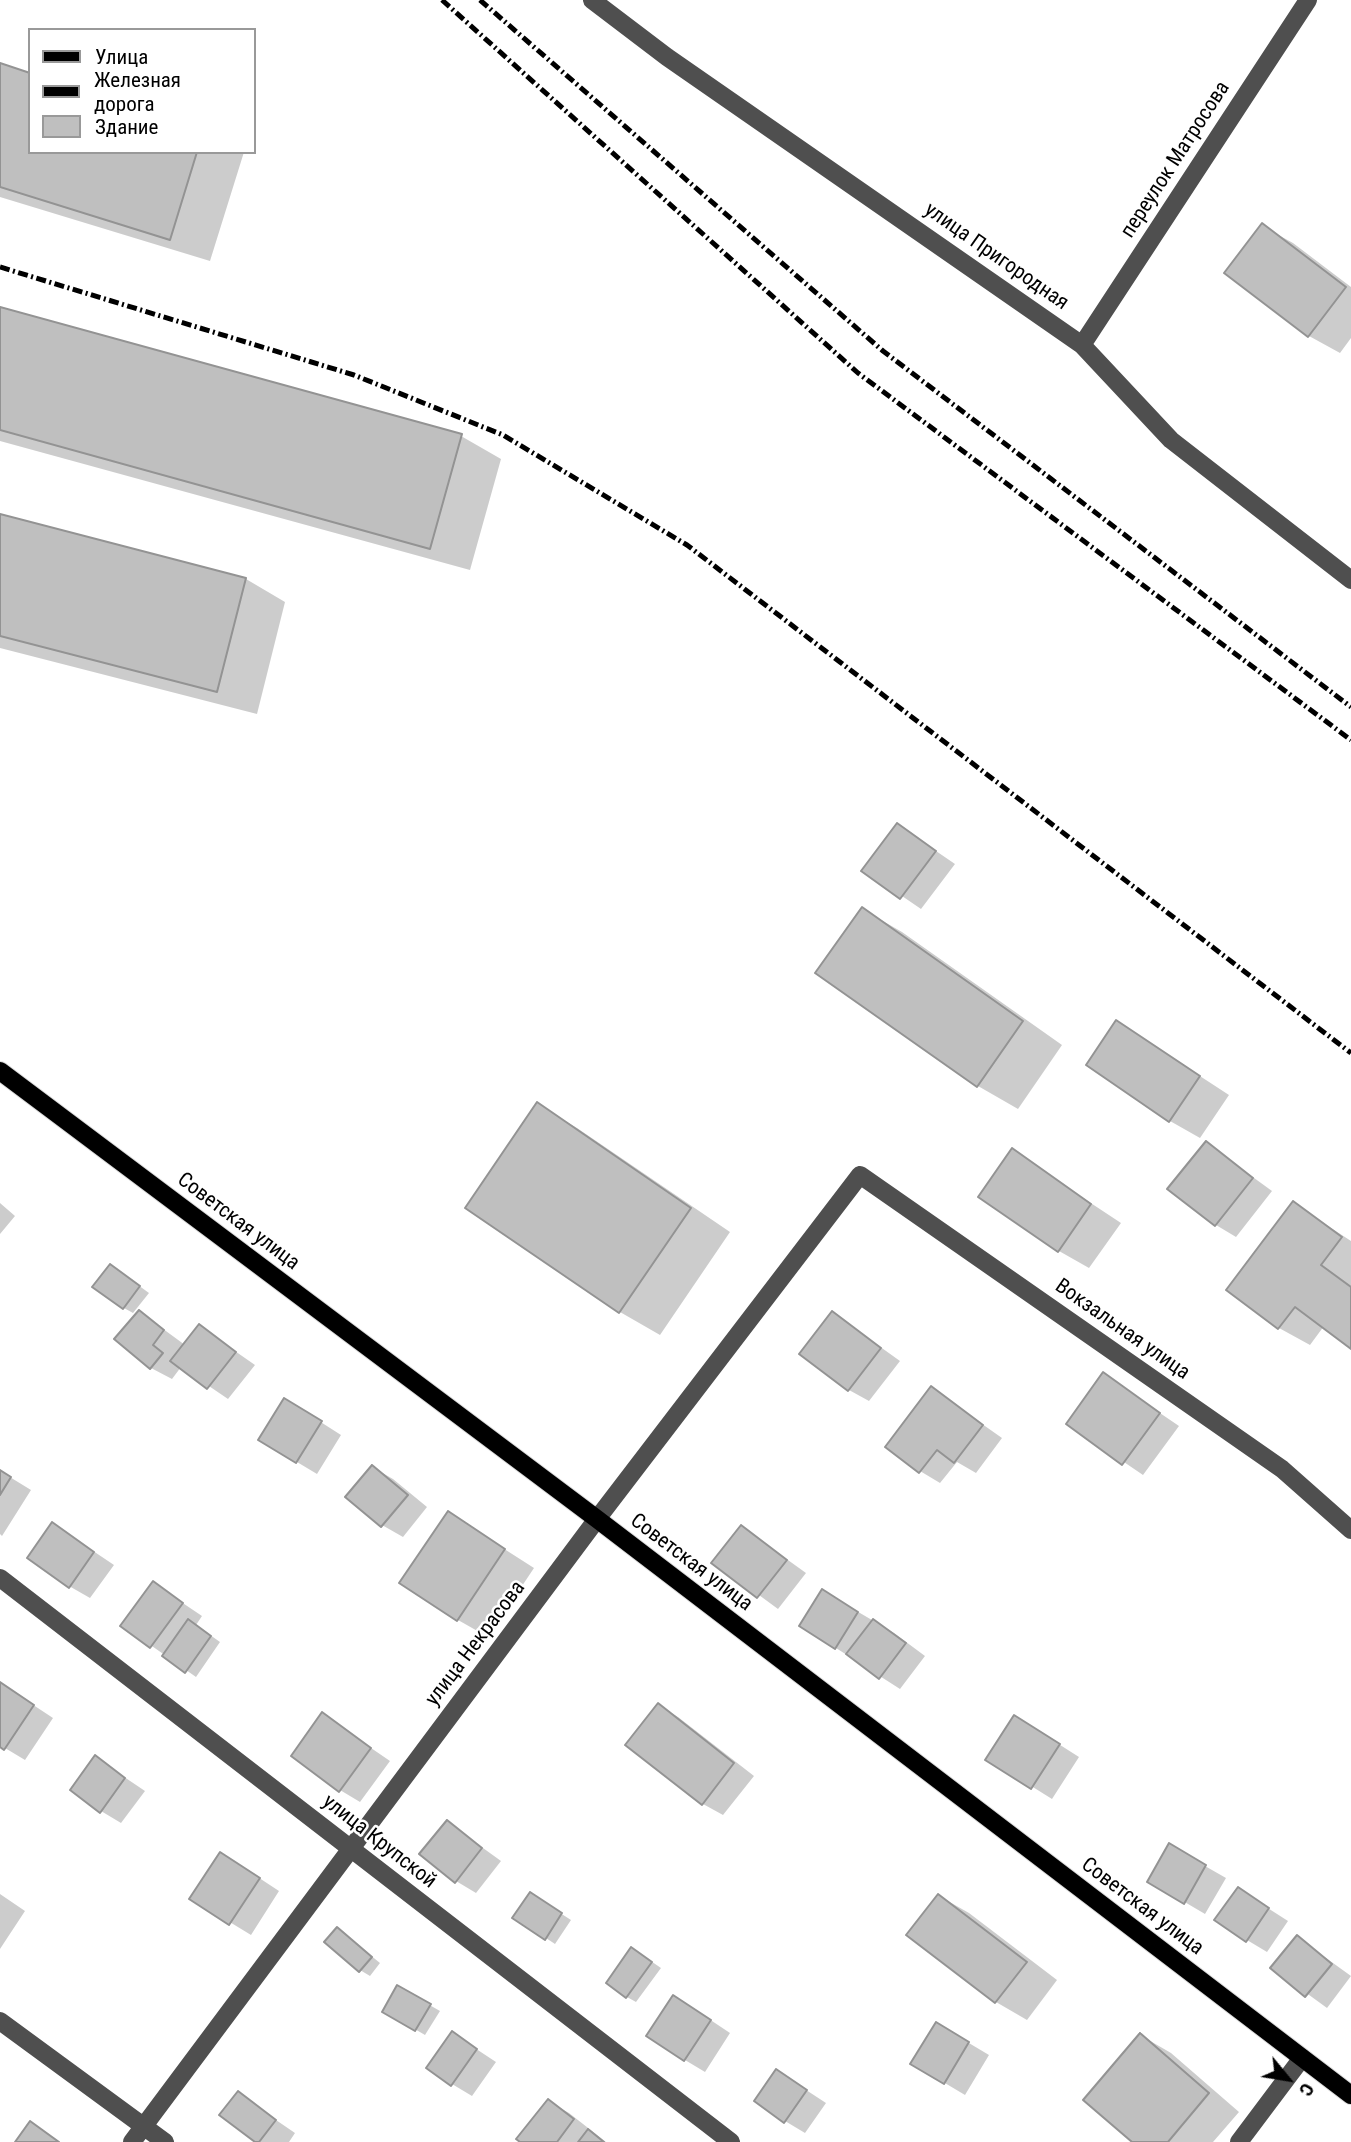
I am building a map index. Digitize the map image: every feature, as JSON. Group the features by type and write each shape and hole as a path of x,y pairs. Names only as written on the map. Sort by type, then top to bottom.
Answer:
{"main road":[{"name":"Советская улица","path":"0,1072 597,1519 1351,2095"}],"street":[{"name":"улица Пригородная","path":"592,0 667,57 1082,345 1171,440 1351,580"},
{"name":"переулок Матросова","path":"1082,345 1308,0"},
{"name":"улица Некрасова","path":"132,2142 597,1519 860,1175"},
{"name":"Вокзальная улица","path":"860,1175 1282,1469 1351,1530"},
{"name":"улица Крупской","path":"0,1578 731,2142"},
{"path":"0,2021 165,2142"},
{"path":"1240,2142 1303,2058"}],"building":[{"path":"0,63 28,72 28,154 196,154 170,240 0,187"},
{"path":"1262,223 1346,287 1308,337 1224,273"},
{"path":"0,307 462,434 430,549 0,430"},
{"path":"0,514 246,578 217,692 0,636"},
{"path":"897,823 936,851 900,899 861,871"},
{"path":"862,907 1023,1021 977,1087 815,973"},
{"path":"1116,1020 1200,1076 1169,1122 1086,1065"},
{"path":"537,1102 691,1208 619,1313 465,1208"},
{"path":"1206,1141 1253,1178 1215,1226 1167,1189"},
{"path":"1012,1148 1091,1204 1058,1252 978,1197"},
{"path":"1293,1201 1342,1237 1321,1265 1351,1287 1351,1349 1295,1307 1278,1329 1226,1290"},
{"path":"110,1264 140,1286 123,1309 92,1287"},
{"path":"139,1310 164,1330 153,1345 163,1353 150,1369 114,1339"},
{"path":"832,1311 881,1348 848,1391 799,1354"},
{"path":"199,1324 236,1352 207,1389 170,1361"},
{"path":"1103,1372 1160,1413 1122,1465 1066,1424"},
{"path":"931,1386 983,1425 954,1463 937,1450 919,1473 885,1447"},
{"path":"284,1398 322,1421 296,1463 258,1440"},
{"path":"372,1465 408,1495 381,1527 345,1497"},
{"path":"0,1470 11,1477 0,1495"},
{"path":"448,1511 505,1549 457,1621 399,1583"},
{"path":"52,1522 94,1552 69,1588 27,1558"},
{"path":"741,1525 787,1560 757,1598 711,1563"},
{"path":"153,1581 183,1603 150,1648 120,1626"},
{"path":"822,1589 858,1612 835,1649 799,1626"},
{"path":"188,1619 211,1636 185,1673 162,1656"},
{"path":"873,1619 906,1643 879,1679 846,1654"},
{"path":"0,1682 34,1705 4,1750 0,1747"},
{"path":"658,1703 734,1763 702,1805 625,1745"},
{"path":"322,1712 371,1748 339,1792 291,1756"},
{"path":"1014,1715 1060,1744 1031,1789 985,1760"},
{"path":"95,1755 125,1778 100,1813 70,1790"},
{"path":"447,1820 482,1848 455,1883 419,1854"},
{"path":"1169,1843 1206,1865 1184,1904 1147,1882"},
{"path":"220,1852 260,1878 229,1925 189,1899"},
{"path":"1238,1887 1269,1908 1246,1942 1214,1920"},
{"path":"530,1892 562,1913 545,1940 512,1918"},
{"path":"938,1894 1027,1962 995,2003 906,1935"},
{"path":"337,1927 372,1957 359,1972 324,1942"},
{"path":"1297,1935 1332,1964 1305,1997 1270,1968"},
{"path":"631,1947 652,1962 626,1998 606,1983"},
{"path":"397,1985 431,2004 415,2031 382,2012"},
{"path":"673,1995 711,2020 684,2061 646,2036"},
{"path":"936,2022 969,2042 944,2084 910,2064"},
{"path":"452,2031 477,2049 451,2086 426,2068"},
{"path":"1140,2033 1209,2093 1168,2142 1132,2142 1083,2100"},
{"path":"776,2069 807,2090 784,2123 754,2101"},
{"path":"238,2091 276,2120 259,2142 255,2142 219,2115"},
{"path":"548,2099 574,2119 557,2142 520,2142 516,2139"},
{"path":"30,2121 59,2142 15,2142"},
{"path":"588,2129 604,2142 578,2142"}],"railway":[{"path":"442,0 858,373 1351,740"},
{"path":"480,0 883,351 1351,707"},
{"path":"0,267 354,375 503,435 687,545 1351,1053"}]}
